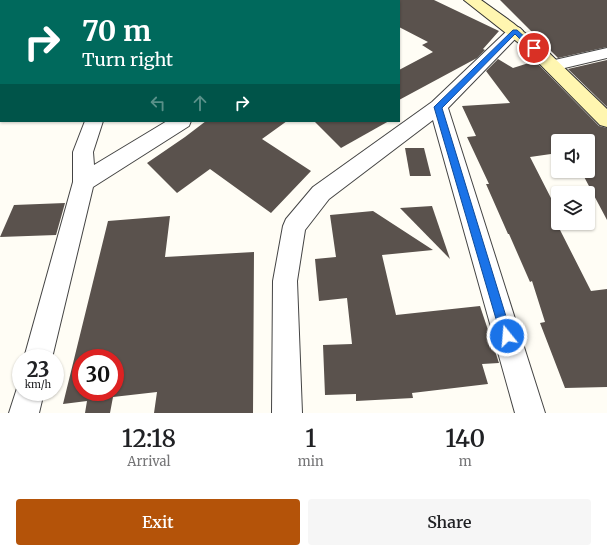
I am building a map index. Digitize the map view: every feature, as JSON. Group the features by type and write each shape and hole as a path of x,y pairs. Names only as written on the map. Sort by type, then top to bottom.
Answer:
{"main road":[{"path":"471,0 493,14 515,31 607,120"}],"street":[{"path":"287,413 285,282 294,226 321,194 438,107 515,31"},
{"path":"552,66 607,53"},
{"path":"438,107 530,413"},
{"path":"40,349 84,182 83,152 94,122"},
{"path":"84,182 180,122"},
{"path":"24,413 27,401"}],"building":[{"path":"400,0 434,0 499,31 477,58 400,99 400,69 433,52 422,45 428,42 400,28"},
{"path":"500,0 607,0 607,47 558,58"},
{"path":"498,59 513,68 535,61 599,126 607,128 607,220 595,197 595,186 589,186 585,178 595,178 595,134 551,134 551,154 530,157 551,198 551,230 560,230 591,291 607,289 607,387 565,388 540,323 545,322 532,281 530,282 508,234 486,184 489,184 467,137 476,136 462,106 510,103 486,71"},
{"path":"607,60 607,107 568,69"},
{"path":"205,122 286,122 262,139 311,171 271,213 210,169 177,193 147,163"},
{"path":"315,122 387,122 341,148"},
{"path":"405,148 424,148 431,176 410,176"},
{"path":"65,203 56,235 0,237 14,205"},
{"path":"432,206 450,259 400,208"},
{"path":"373,211 433,250 382,255 396,315 480,306 499,363 482,364 488,384 412,393 413,398 356,401 356,394 325,395 323,345 352,344 347,298 319,301 315,259 336,257 330,215"},
{"path":"170,216 165,257 254,252 253,413 154,413 157,392 124,396 124,349 77,349 108,221"},
{"path":"72,367 72,401 87,401 63,404"},
{"path":"87,401 112,401 110,413 85,413"}],"route":[{"path":"507,336 438,107 515,31 534,48"}]}
